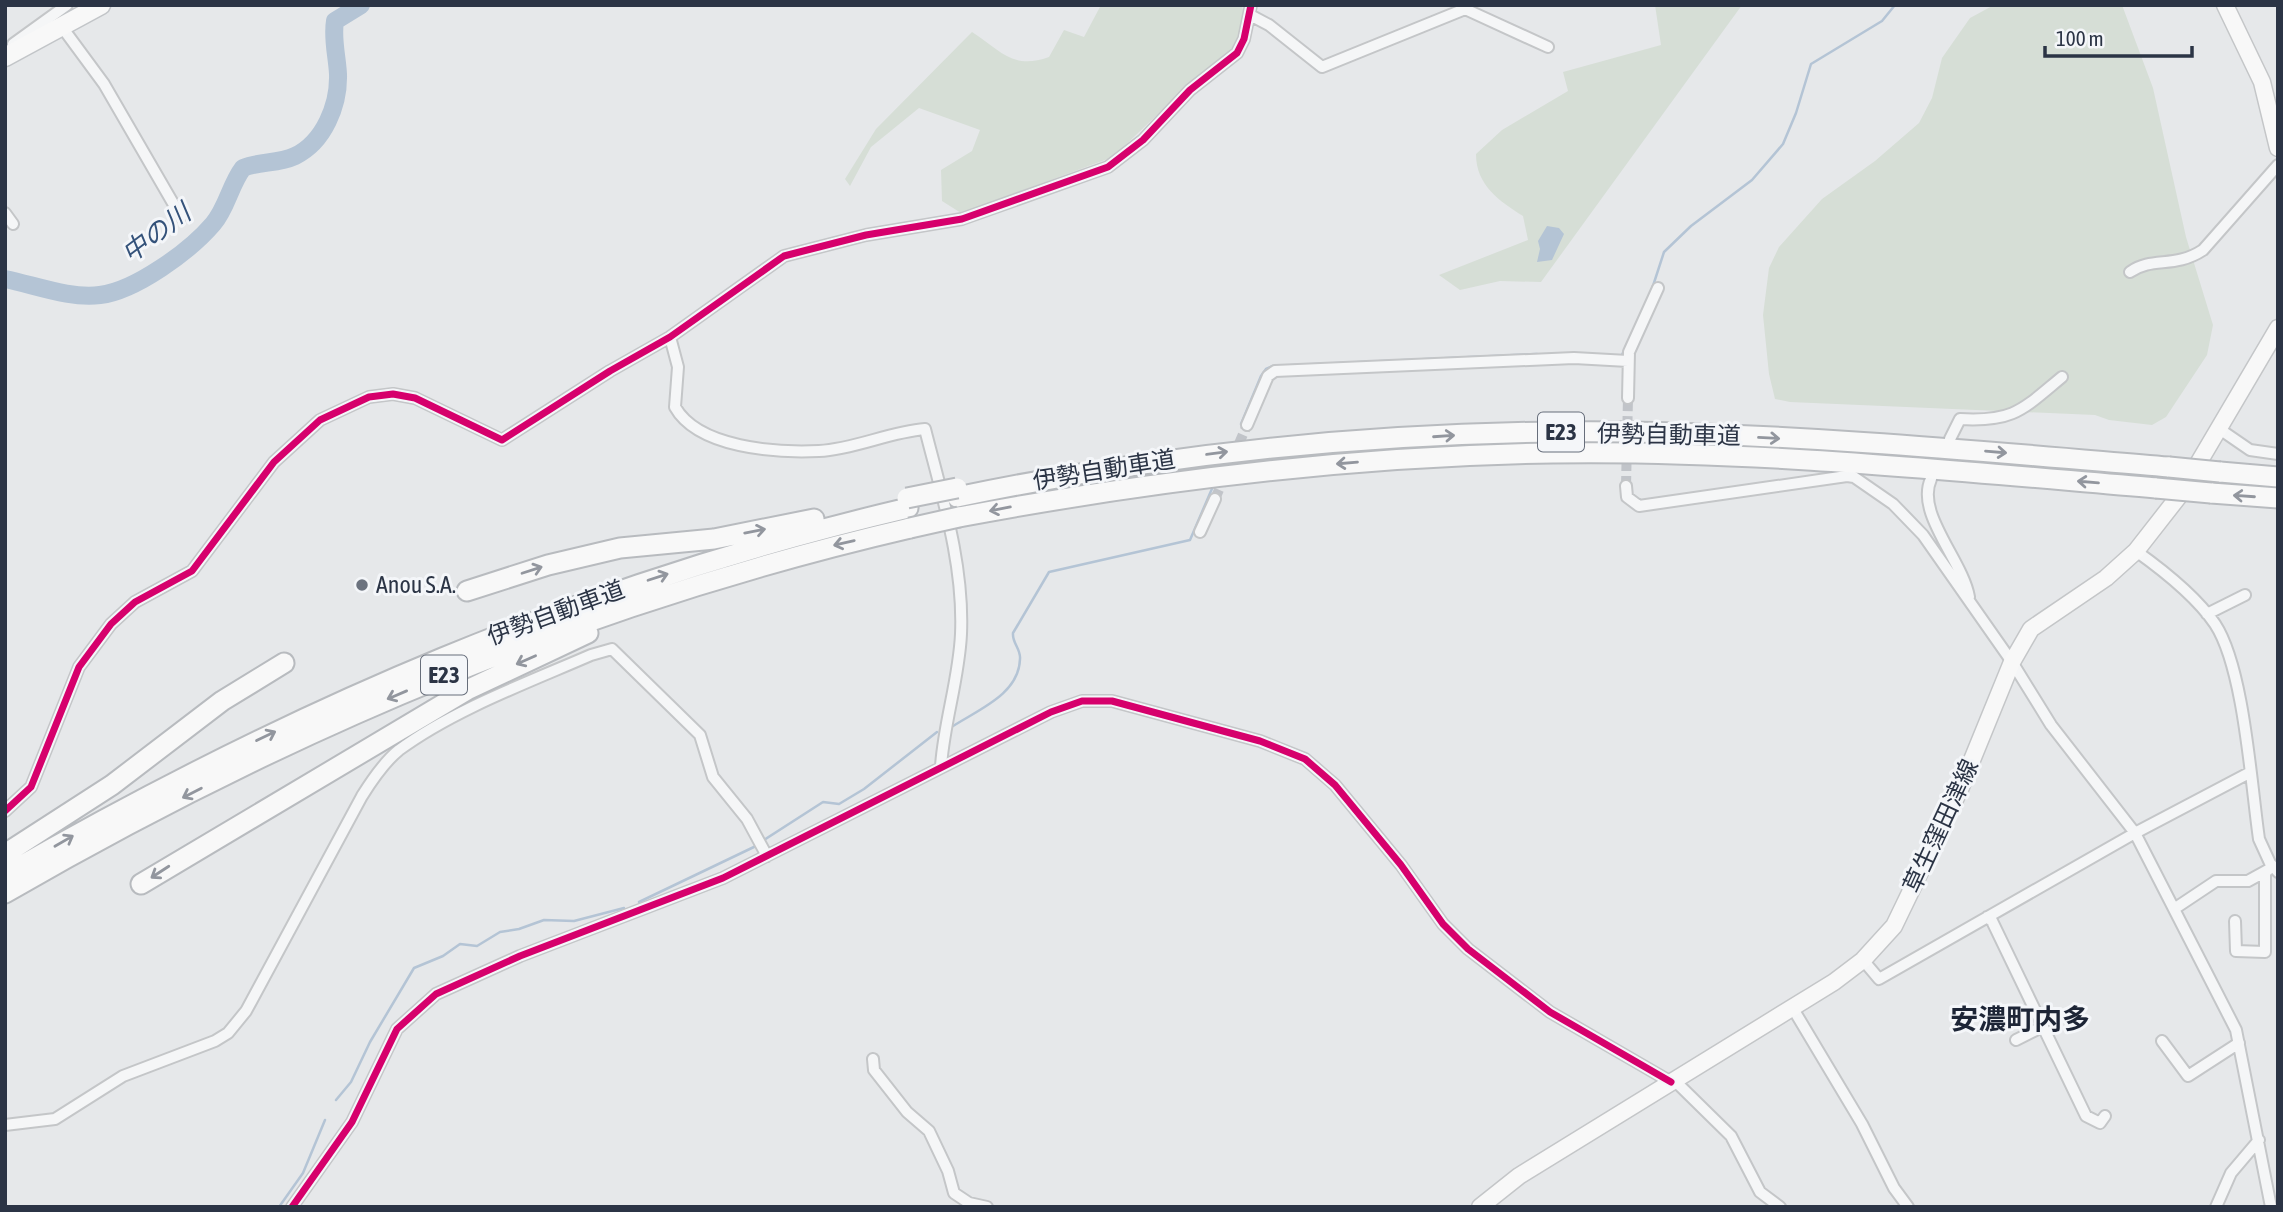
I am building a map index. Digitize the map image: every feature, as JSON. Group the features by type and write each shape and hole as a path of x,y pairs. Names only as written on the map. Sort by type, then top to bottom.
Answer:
{"highway":[{"name":"伊勢自動車道","path":"5,893 149,815 355,712 517,645 725,577 957,493 1238,450 1552,432 1656,433 1813,440 2278,477"},
{"name":"伊勢自動車道","path":"5,875 200,768 349,696 448,653 586,601 687,567 908,512 959,517 1052,499 1230,473 1355,462 1552,453 1804,460 2278,498"},
{"path":"467,591 548,565 620,548 714,539 908,512"},
{"path":"141,884 370,745 507,668 725,577"},
{"path":"5,854 112,785 222,701 284,663"}],"main road":[{"path":"8,50 79,5"},
{"path":"8,50 62,27 101,5"},
{"path":"2225,5 2262,82 2278,148"},
{"name":"草生窪田津線","path":"1480,1207 1519,1176 1863,960 1894,926 1961,787 2012,662 2031,629 2106,578 2136,551 2179,496 2278,328"}],"street":[{"path":"8,50 67,5"},
{"path":"5,811 27,794 37,778 67,691 97,639 135,602 192,571 274,462 320,420 369,397 402,395 415,398 502,440 610,370 670,337 783,256 866,235 962,219 1108,167 1143,140 1190,90 1237,52 1244,39 1251,10 1322,66 1465,9 1548,47"},
{"path":"62,27 104,84 181,216"},
{"path":"2130,272 2142,264 2174,264 2189,260 2203,250 2278,166"},
{"path":"5,213 13,225"},
{"path":"1628,398 1631,344 1658,288"},
{"path":"670,337 678,367 675,407 688,424 710,435 758,449 819,451 925,429 957,565 960,593 960,647 940,766"},
{"path":"1247,425 1268,376 1275,370 1574,358 1628,361"},
{"path":"1950,439 1960,419 2005,418 2028,405 2062,377"},
{"path":"2218,428 2250,450 2278,454"},
{"path":"1626,486 1627,497 1639,506 1731,495 1820,478 1854,477 1893,504 1909,519 1970,600 2051,725 2135,833 2236,1030 2271,1207"},
{"path":"1931,479 1927,488 1927,505 1963,573 1970,600"},
{"path":"1200,532 1215,499"},
{"path":"2136,551 2207,614 2226,646 2236,678 2259,839 2272,871 2265,952 2236,951 2235,921"},
{"path":"2207,614 2245,595"},
{"path":"5,1125 55,1119 123,1076 197,1050 228,1033 254,997 362,796 392,757 451,720 591,655 611,649 700,735 713,777 747,819 765,853"},
{"path":"292,1207 352,1122 397,1029 427,1000 520,956 695,890 1051,712 1090,701 1123,704 1290,751 1305,759 1335,785 1401,864 1443,924 1468,949 1550,1012 1673,1081 1731,1136 1760,1192 1780,1207"},
{"path":"1863,960 1879,979 2135,833 2249,773"},
{"path":"2174,909 2216,881 2248,881 2272,871"},
{"path":"1987,917 1992,921 2086,1116 2100,1123 2105,1116"},
{"path":"1792,1007 1862,1124 1894,1188 1908,1207"},
{"path":"2016,1040 2042,1027"},
{"path":"2162,1041 2188,1076 2239,1042"},
{"path":"873,1059 874,1070 907,1112 929,1131 948,1171 954,1193 969,1203 987,1207"},
{"path":"2216,1207 2231,1173 2259,1140"}],"shaded area":[{"path":"1101,5 1242,5 1244,16 1239,39 1220,63 1184,89 1113,157 961,213 942,201 941,170 972,151 980,130 919,108 871,147 850,186 845,179 876,129 972,32 1016,60 1037,60 1049,57 1064,30 1084,37"},
{"path":"1655,5 1742,5 1541,282 1500,281 1460,290 1439,275 1528,240 1523,216 1490,191 1480,175 1476,154 1502,130 1568,91 1563,72 1661,45"},
{"path":"1994,5 2122,5 2153,88 2186,237 2213,325 2207,355 2166,417 2152,425 2109,420 2095,415 1790,402 1775,399 1769,374 1763,315 1769,268 1779,247 1822,199 1875,161 1919,123 1932,98 1942,58 1970,18"}],"water":[{"path":"1547,226 1559,228 1564,234 1552,260 1537,262 1540,249 1538,241"}],"waterway":[{"name":"中の川","path":"5,279 65,293 100,295 114,292 145,278 191,246 218,218 243,168 295,156 305,150 322,132 332,110 338,86 335,21 361,5"},
{"path":"1621,357 1651,292 1664,252 1691,226 1752,180 1783,144 1811,64 1882,21 1895,5"},
{"path":"1241,424 1261,376 1266,369 1273,366 1537,354"},
{"path":"950,728 995,700 1012,682 1018,672 1020,659 1013,633 1049,572 1190,540 1214,484"},
{"path":"761,842 823,802 839,804 864,789 937,732"},
{"path":"639,902 756,846"},
{"path":"336,1100 351,1082 370,1042 414,968 443,956 460,944 477,946 500,932 519,929 544,920 574,921 624,908"},
{"path":"279,1207 303,1173 325,1120"}],"tunnel":[{"path":"1626,486 1628,398"},
{"path":"1215,499 1247,425"}],"cycle path":[{"path":"5,811 31,787 79,667 111,624 135,602 192,571 274,462 320,420 369,397 393,394 415,398 502,440 610,371 670,337 784,256 866,235 962,219 1108,167 1143,140 1190,90 1237,53 1244,39 1251,5"},
{"path":"292,1207 352,1122 397,1029 436,994 520,956 723,878 1051,712 1082,701 1112,701 1260,741 1305,759 1335,785 1401,865 1443,924 1468,949 1550,1012 1671,1082"}],"place":[{"name":"Anou S.A.","path":"362,585"}],"district":[{"name":"安濃町内多","path":"2020,1019"}]}
